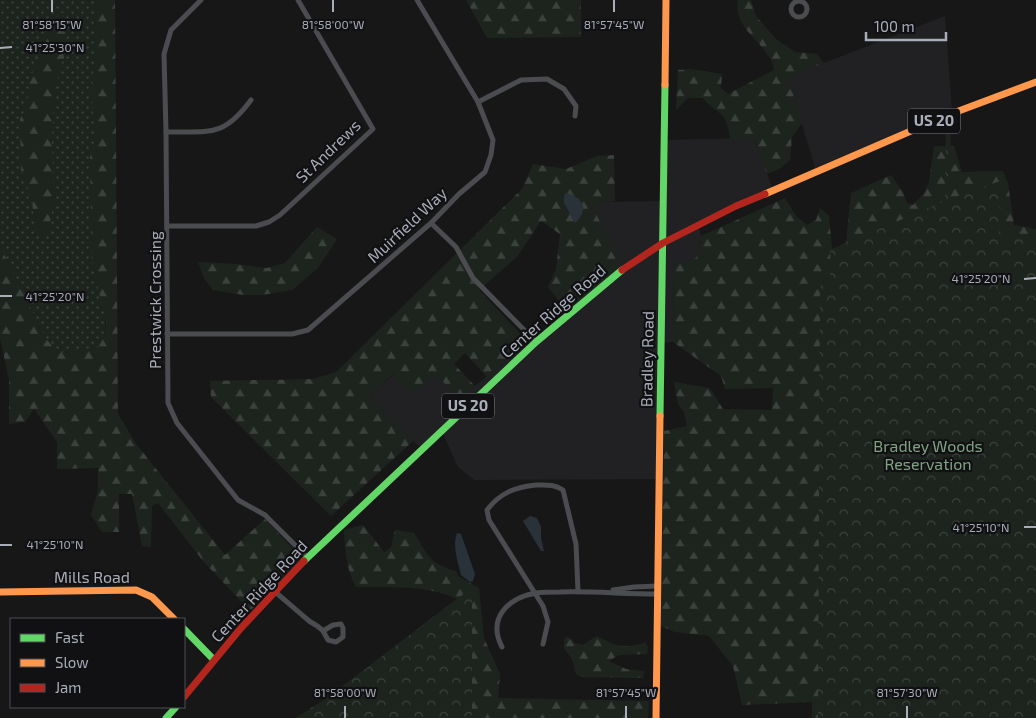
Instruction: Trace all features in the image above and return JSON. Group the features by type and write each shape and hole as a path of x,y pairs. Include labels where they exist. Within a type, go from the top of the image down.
{"main road":[{"name":"Bradley Road","path":"656,718 666,0"},
{"name":"Center Ridge Road","path":"185,696 274,591 307,557 536,342 598,287 644,254 736,206 948,115 1036,82"},
{"name":"Mills Road","path":"0,592 139,591 154,598 173,618"},
{"path":"185,630 214,660"},
{"path":"166,718 175,708"}],"street":[{"name":"Prestwick Crossing","path":"202,0 171,30 164,54 168,403 177,423 238,500 265,515 307,557"},
{"name":"St Andrews","path":"167,226 256,226 269,222 280,215 373,129 298,0"},
{"name":"Muirfield Way","path":"167,334 292,334 308,330 431,223 485,172 491,155 493,140 478,102 417,0"},
{"path":"478,102 521,80 547,79 564,89 576,106 576,116"},
{"path":"166,132 211,132 226,126 240,116 251,100"},
{"path":"431,223 456,247 473,278 536,342"},
{"path":"542,644 548,622 543,606 487,515 487,510 494,501 505,493 524,486 553,484 563,490 576,544 578,591"},
{"path":"502,647 497,633 498,621 503,610 516,600 536,593 603,591 634,587 657,590"},
{"path":"274,591 323,632"}],"shaded area":[{"path":"945,16 952,110 815,168 788,77"},
{"path":"754,138 772,187 698,223 701,236 696,258 674,265 673,342 658,343 656,479 474,480 458,467 443,434 424,450 370,396 394,374 435,373 461,400 475,386 567,311 597,216 599,202 661,201 662,140"},
{"path":"566,193 577,198 582,205 582,214 575,223 564,203"},
{"path":"530,516 537,518 541,527 544,551 541,551 523,521"},
{"path":"457,533 461,534 475,574 473,581 470,582 461,575 455,548"}],"green space":[{"path":"0,0 96,0 94,30 106,166 104,355 63,359 46,339 0,246"},
{"path":"96,0 115,0 118,414 137,445 225,555 265,519 302,558 250,611 203,561 158,503 152,506 151,547 142,546 132,494 119,494 119,532 102,532 91,515 98,490 98,468 57,469 57,442 34,409 25,422 9,424 9,380 0,338 0,246 46,339 59,353 98,347 105,336 106,320 92,265 90,157 95,139 91,88 96,55 94,30"},
{"path":"466,0 581,0 581,37 487,38"},
{"path":"738,0 751,0 756,16 776,39 795,52 817,54 824,63 788,77 802,123 792,137 790,160 781,168 767,174 754,138 730,139 724,117 703,98 688,98 676,110 678,70 690,69 722,74 721,88 728,94 774,70 766,52 746,29 741,20 738,11"},
{"path":"64,12 67,30 65,55 54,97 52,141 54,201 48,233 41,235 34,224 32,199 21,170 20,119 26,104 29,78 35,67 37,46 50,24"},
{"name":"Bradley Woods Reservation","path":"951,115 950,199 1000,181 999,236 1036,236 1036,718 818,718 820,286 825,284 830,276 830,250 945,201 946,117"},
{"name":"Bradley Woods Reservation","path":"934,146 954,146 962,172 1003,171 1008,183 1014,225 1036,229 1036,718 812,718 812,702 742,705 733,666 709,636 675,632 661,626 664,431 687,426 684,412 678,404 674,382 710,388 723,409 772,410 773,388 725,389 721,376 673,342 674,265 696,258 701,236 785,198 796,216 807,225 816,220 820,208 829,216 832,249 846,243 851,193 891,175 903,192 907,203 913,205 924,193 929,182"},
{"path":"614,155 615,201 599,202 597,216 622,265 567,311 548,287 556,269 560,234 541,221 517,257 479,290 528,342 487,377 465,353 454,364 475,386 461,400 435,374 412,394 393,374 370,396 413,441 331,516 211,397 210,381 313,379 336,372 522,189 533,164 566,169 597,156"},
{"path":"317,227 337,239 318,268 292,290 262,295 243,295 213,290 204,278 198,262 267,268 285,263"},
{"path":"363,525 384,552 391,547 395,530 414,533 430,558 440,565 456,571 458,576 479,588 484,638 500,674 498,698 649,701 648,718 296,718 332,694 457,599 445,594 421,589 356,587 348,566 344,530"},
{"path":"472,588 472,718 302,718 457,599"},
{"path":"567,636 575,643 583,645 596,636 619,646 645,642 648,647 647,654 619,655 609,661 626,669 644,671 643,678 581,677 576,674 572,659 564,648 564,640"}],"traffic: fast":[{"path":"660,416 665,85"},
{"path":"304,561 536,342 622,270"},
{"path":"185,630 214,660"},
{"path":"166,718 175,708"}],"traffic: slow":[{"path":"665,85 666,0"},
{"path":"765,194 948,115 1036,82"},
{"path":"656,718 660,416"},
{"path":"0,592 136,590 152,597 173,618"}],"traffic: jam":[{"path":"622,270 663,243 736,206 765,194"},
{"path":"185,696 241,628 304,561"}]}
